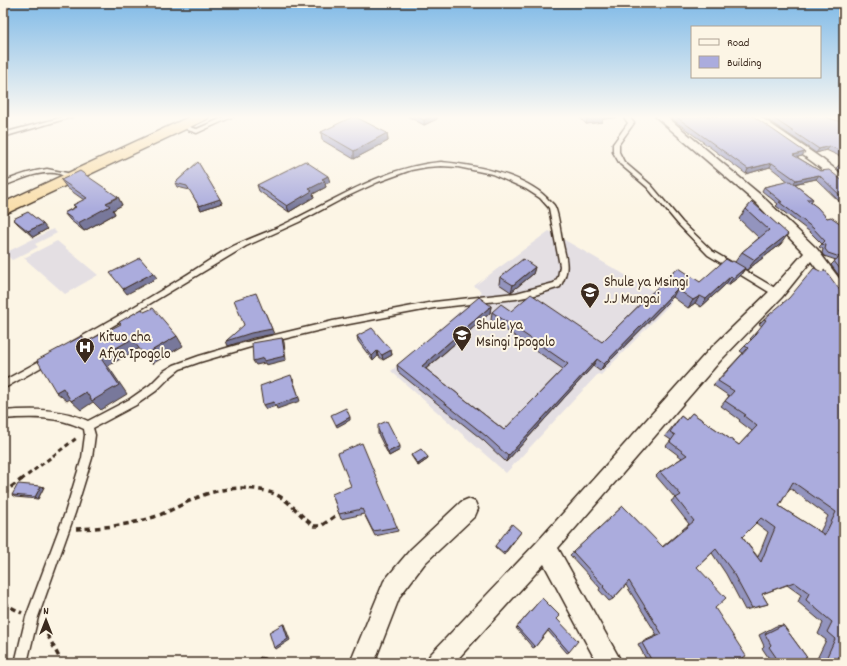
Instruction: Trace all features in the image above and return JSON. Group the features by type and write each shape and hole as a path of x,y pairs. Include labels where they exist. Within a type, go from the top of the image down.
{"highway":[{"path":"3,210 138,147"}],"street":[{"path":"696,147 782,221 812,252 844,295"},
{"path":"798,147 844,182"},
{"path":"438,663 546,547 714,356 777,293 812,252"},
{"path":"362,663 392,589 418,556 468,509"},
{"path":"546,547 610,663"}],"lane":[{"path":"616,147 616,152 622,163 649,186 680,224 710,253 777,293"},
{"path":"71,347 236,248 255,238 296,221 376,180 404,170 442,163 465,166 491,172 524,187 546,200 552,207 564,266 562,277 557,285 516,296 434,305 333,324 254,343 198,359 177,367 167,374 153,388 133,402 88,428"},
{"path":"5,183 39,171 57,171 73,178"},
{"path":"3,385 58,354"},
{"path":"3,416 29,413 53,415 78,421 88,428"},
{"path":"21,663 32,618 87,458 88,428"}],"path":[{"path":"3,159 7,173 5,183"},
{"path":"3,493 88,428"},
{"path":"63,529 120,526 168,512 201,495 219,490 236,488 259,489 287,500 309,524 314,526 321,526 335,516"},
{"path":"3,603 42,625 62,663"}],"shaded area":[{"path":"53,229 57,233 35,244 38,247 12,260 5,253"},
{"path":"549,231 672,302 601,375 598,374 506,473 391,371 482,292 474,286"},
{"path":"57,241 98,275 65,294 24,258"}],"building":[{"path":"347,147 361,147 354,151"},
{"path":"718,147 798,147 805,152 793,155 820,171 829,170 844,181 844,199 819,175 796,180 772,163 748,169"},
{"path":"832,147 844,147 844,152"},
{"path":"305,161 328,176 322,179 325,181 309,189 312,191 287,206 257,185"},
{"path":"844,161 844,168 840,164"},
{"path":"198,162 220,199 199,206 187,186 175,183"},
{"path":"80,171 118,197 106,203 110,206 78,223 64,213 76,207 73,205 87,198 61,180"},
{"path":"790,181 813,199 806,199 817,207 827,218 831,217 844,226 844,274 834,261 840,257 828,253 825,249 826,245 822,244 825,241 813,228 779,202 782,202 764,187"},
{"path":"752,202 788,234 755,260 742,252 769,230 746,209"},
{"path":"28,212 43,224 28,231 13,219"},
{"path":"140,258 153,273 123,289 110,273"},
{"path":"523,259 535,267 513,285 500,277"},
{"path":"726,259 745,268 733,278 731,276 706,299 700,296 693,300 677,289 604,364 597,359 508,456 486,436 397,365 479,297 491,306 422,366 504,430 568,364 492,312 501,304 511,311 531,294 602,342 671,274 679,268 700,282"},
{"path":"814,268 822,272 825,270 844,296 844,313 840,310 844,316 844,325 842,328 844,329 844,663 824,663 835,639 827,632 832,622 806,600 809,593 794,582 762,594 768,604 752,608 732,571 716,549 697,567 726,598 715,608 746,656 734,663 653,663 642,643 662,634 629,581 613,599 603,587 604,586 573,552 623,506 663,547 694,521 676,498 681,495 660,472 687,455 670,442 675,435 670,432 681,416 686,420 692,413 739,445 757,426 744,416 746,415 725,401 734,391 718,381 748,348 745,346 756,335 755,334 766,320 764,319 789,298","holes":["793,482 836,512 825,535 779,506","761,518 775,528 761,562 742,537"]},
{"path":"256,293 272,329 251,333 226,341 244,325 234,300"},
{"name":"Kituo cha Afya Ipogolo","path":"153,308 177,336 144,355 132,339 100,357 119,385 92,401 86,392 71,401 63,388 56,392 37,360 82,336 86,342 121,324 119,322 142,309 144,312"},
{"path":"372,328 391,350 382,355 377,351 372,356 357,336"},
{"path":"282,338 285,356 264,361 264,358 253,361 252,343"},
{"path":"291,375 299,397 275,405 274,402 263,405 260,386"},
{"path":"346,408 350,417 336,425 331,415"},
{"path":"387,421 400,446 388,452 378,429 378,425"},
{"path":"362,443 397,527 373,531 362,509 339,514 332,494 351,486 338,453"},
{"path":"421,449 428,457 418,464 411,455"},
{"path":"18,484 41,486 35,497 12,495"},
{"path":"512,524 521,532 504,553 495,546"},
{"path":"542,598 560,616 557,619 578,641 569,652 549,629 535,647 517,627"},
{"path":"283,624 288,639 274,648 269,632"},
{"path":"783,625 811,663 780,663 769,647 771,645 765,634"},
{"path":"260,657 264,663 255,663"}],"place":[{"name":"Shule ya Msingi J.J Mungai","path":"590,309"},
{"name":"Shule ya Msingi Ipogolo","path":"462,352"},
{"name":"Kituo cha Afya Ipogolo","path":"85,364"}]}
